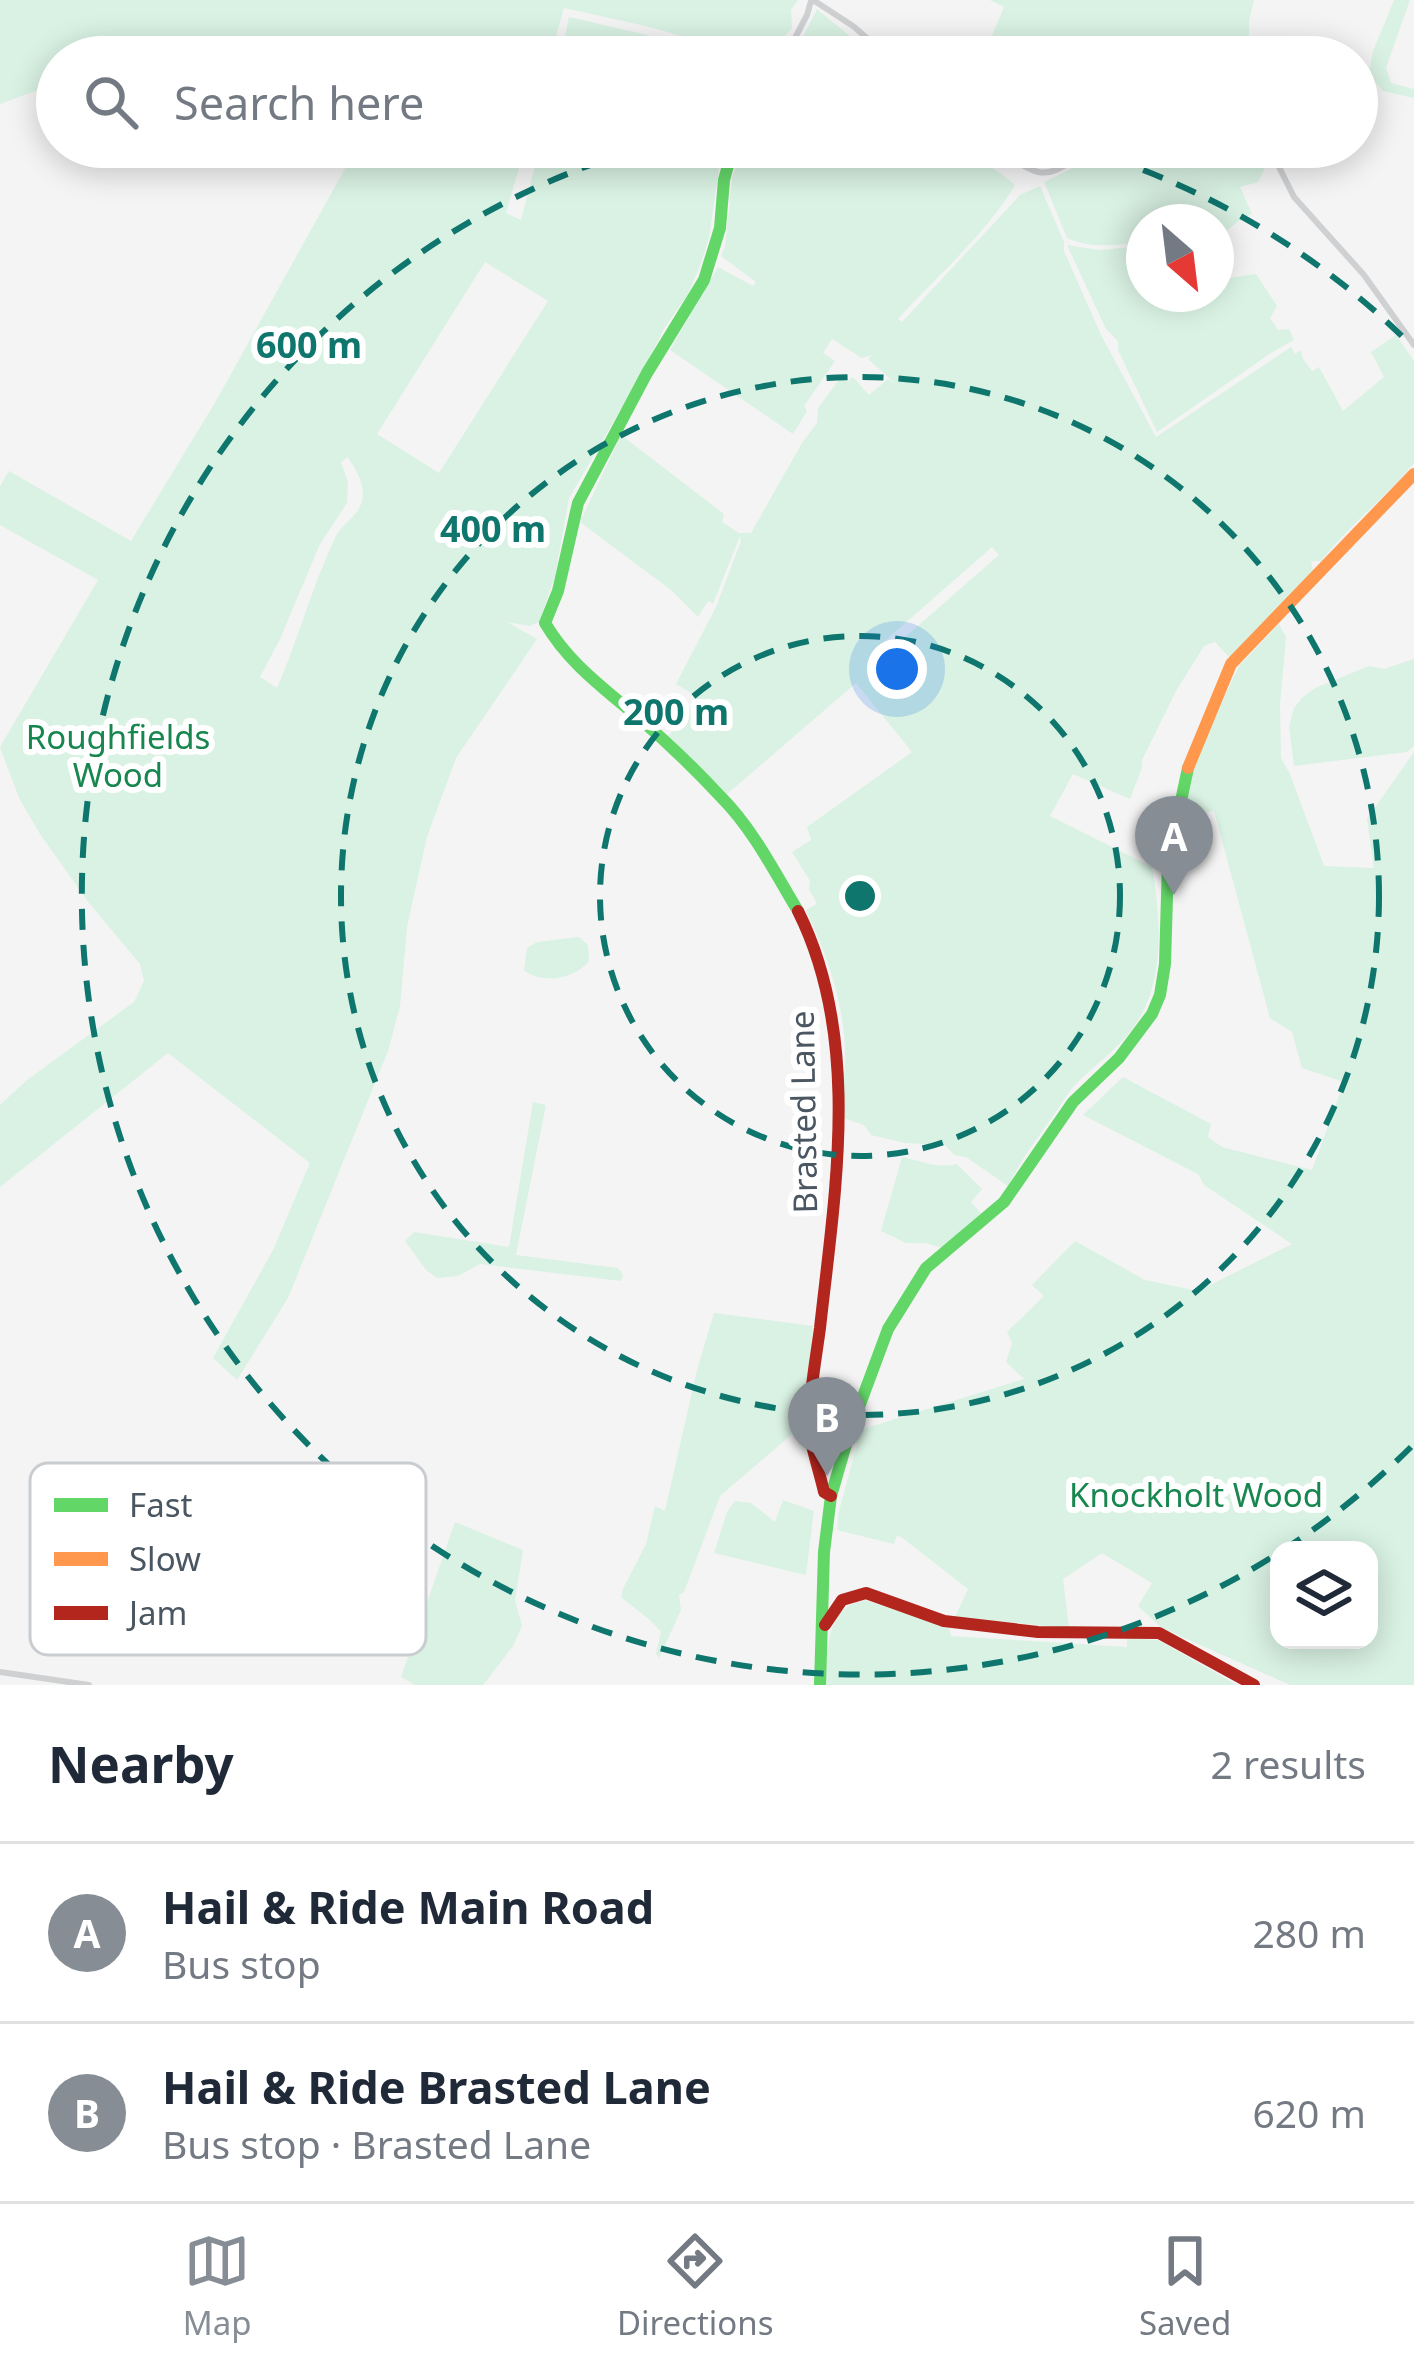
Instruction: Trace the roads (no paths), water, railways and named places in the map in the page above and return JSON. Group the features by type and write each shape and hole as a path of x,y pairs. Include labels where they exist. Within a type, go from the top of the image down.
{"street":[{"path":"796,36 812,0 865,36"},
{"name":"Brasted Lane","path":"727,168 720,228 704,280 647,373 578,503 558,591 545,623 560,648 601,689 669,746 739,817 797,910 825,978 836,1050 837,1174 808,1424 824,1492 831,1496"},
{"path":"1028,168 1037,174 1059,168"},
{"path":"1280,168 1294,197 1364,275 1414,345"},
{"path":"820,1685 825,1536 831,1496 888,1329 926,1268 1004,1202 1073,1102 1119,1058 1152,1014 1165,964 1168,862 1178,804 1188,766 1231,664 1414,474"},
{"path":"823,1626 842,1600 866,1593 944,1621 1038,1632 1159,1633 1254,1685"},
{"path":"0,1672 88,1685"}],"place":[{"name":"Hail & Ride Main Road","path":"1174,895"},
{"name":"Hail & Ride Brasted Lane","path":"827,1476"}],"park label":[{"name":"Roughfields Wood","path":"118,755"},
{"name":"Knockholt Wood","path":"1196,1494"}]}
